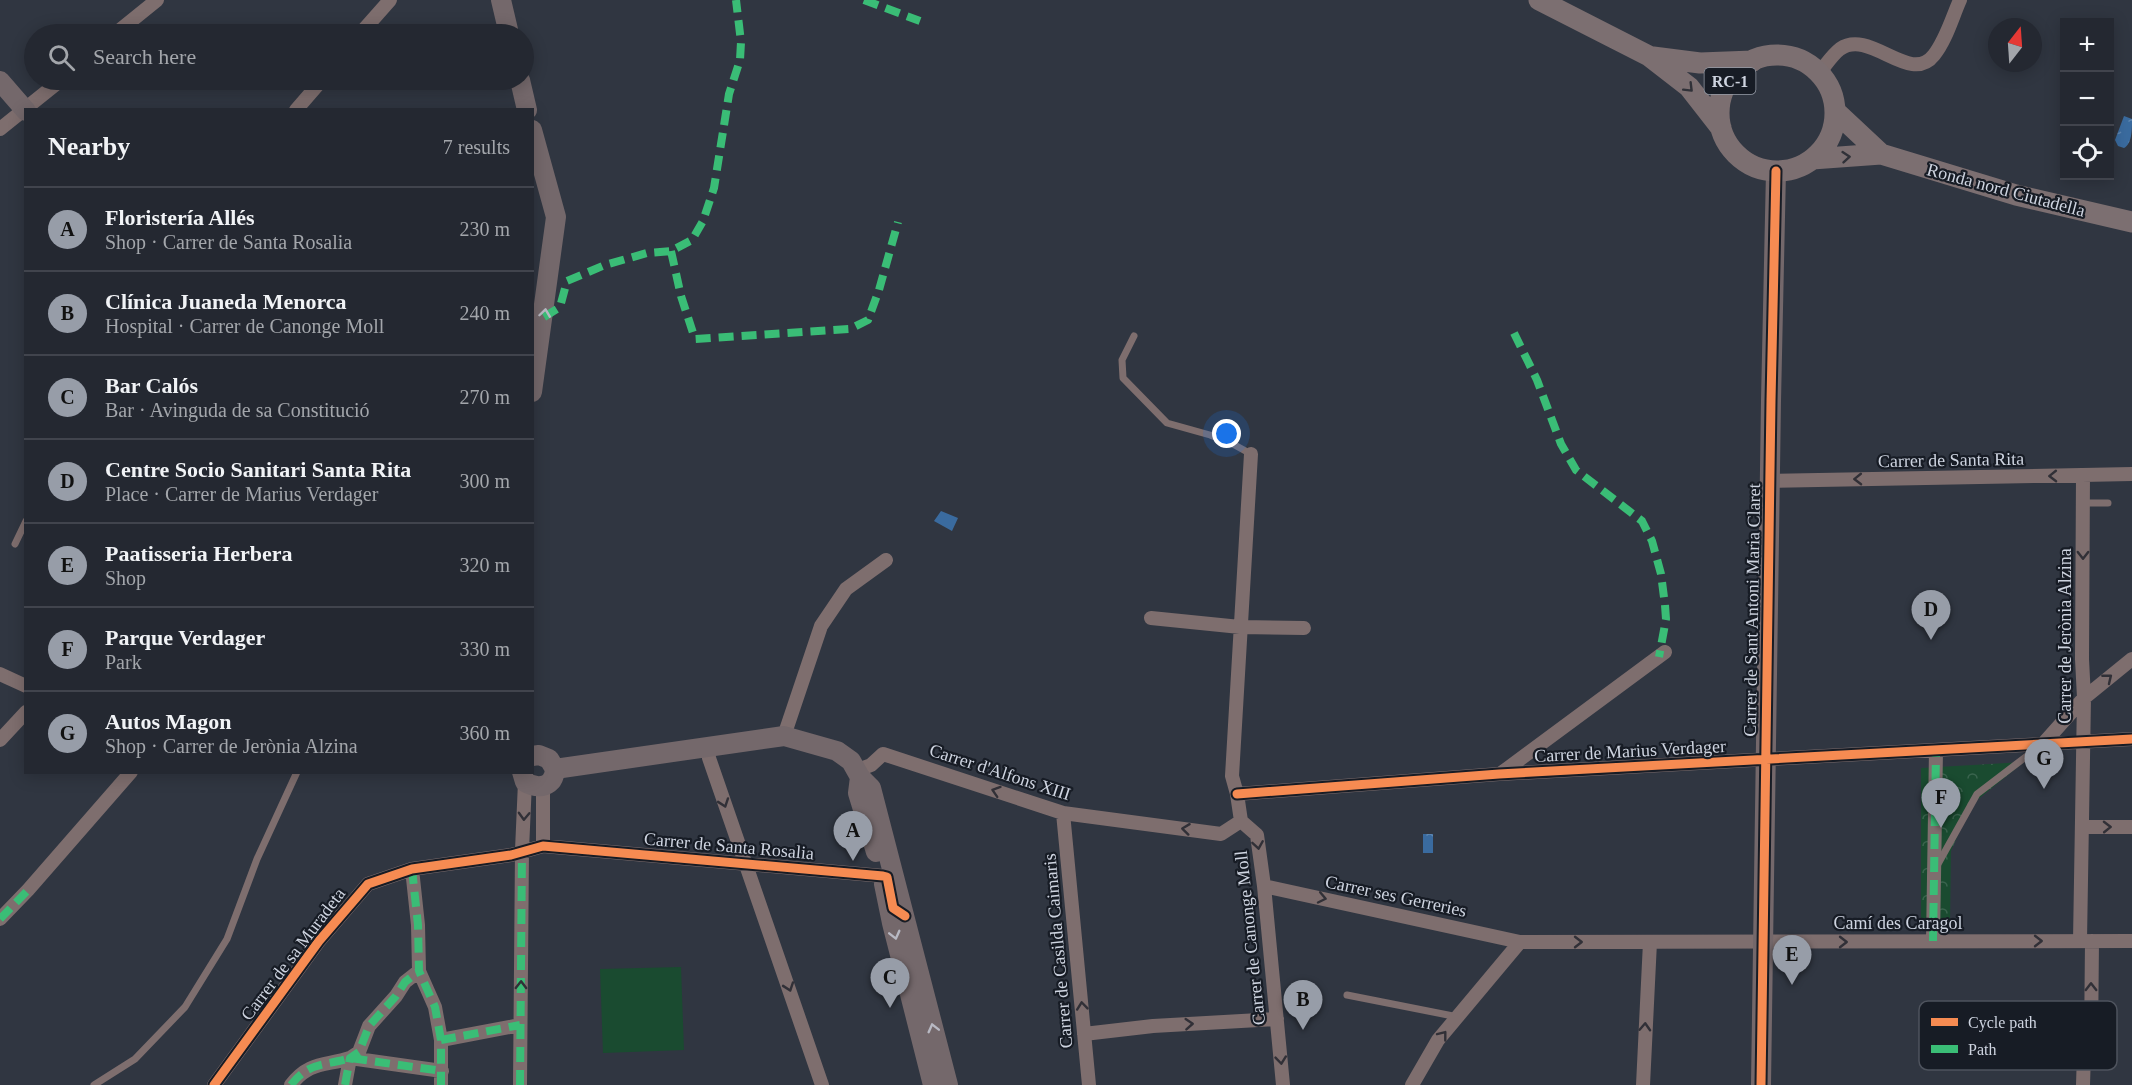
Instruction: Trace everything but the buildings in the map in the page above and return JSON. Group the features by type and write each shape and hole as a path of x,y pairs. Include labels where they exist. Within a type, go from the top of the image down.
{"main road":[{"name":"RC-1","path":"1539,0 1649,56 1689,87 1721,128 1729,145 1741,159 1758,168 1776,171"},
{"name":"RC-1","path":"1649,56 1700,63 1753,61 1770,56 1788,56 1805,62 1819,73"},
{"name":"RC-1","path":"1721,128 1719,108 1725,88 1736,72 1753,61"},
{"path":"1776,171 1789,170 1812,159 1825,146 1833,129 1835,111 1827,84 1819,73"},
{"path":"1835,111 1881,154"},
{"path":"1812,159 1881,154"},
{"name":"Ronda nord Ciutadella","path":"1881,154 2016,195 2132,222"}],"street":[{"path":"127,24 157,0"},
{"path":"369,24 390,0"},
{"path":"501,0 507,24"},
{"path":"1819,73 1842,47 1853,44 1884,52 1904,62 1918,65 1926,63 1934,56 1940,45 1960,0"},
{"path":"0,81 24,110"},
{"path":"28,108 49,90"},
{"path":"298,108 313,90"},
{"path":"521,90 522,108"},
{"path":"0,129 24,112"},
{"path":"534,137 556,217 534,380"},
{"name":"Carrer de Sant Antoni Maria Claret","path":"1761,1085 1776,171"},
{"name":"Carrer de Canonge Moll","path":"1251,454 1232,776 1241,821 1257,835 1283,1085"},
{"name":"Carrer de Santa Rita","path":"1770,481 2132,474"},
{"name":"Carrer de Jerònia Alzina","path":"2083,475 2082,828 2089,1001"},
{"path":"784,736 821,626 846,589 886,560"},
{"path":"1151,618 1240,627 1304,628"},
{"path":"1499,774 1665,652"},
{"path":"2043,744 2084,698 2132,659"},
{"path":"0,674 24,685"},
{"path":"0,740 24,714"},
{"path":"555,769 784,736 837,751 851,761 871,788 948,1085"},
{"name":"Carrer de Marius Verdager","path":"1237,794 1499,774 2132,739"},
{"path":"708,747 709,758 822,1085"},
{"path":"1933,941 1936,750"},
{"name":"Carrer d'Alfons XIII","path":"859,773 884,754 1063,813 1221,834 1241,821"},
{"path":"530,780 552,780 555,769 549,759 544,756 534,756"},
{"path":"859,773 858,793 883,876 892,923 933,1085"},
{"path":"0,919 130,774"},
{"path":"530,780 543,846"},
{"path":"520,1085 522,850 530,780"},
{"name":"Carrer de Casilda Caimaris","path":"1063,813 1089,1085"},
{"path":"2082,828 2132,826"},
{"name":"Carrer de Santa Rosalia","path":"522,850 543,846 883,876"},
{"name":"Carrer de sa Muradeta","path":"214,1085 319,941 368,884 412,869 511,855 522,850"},
{"path":"412,869 418,925 419,971 435,1007 441,1040 441,1085"},
{"path":"883,876 887,877 893,908 905,916"},
{"name":"Carrer ses Gerreries","path":"1264,886 1520,942"},
{"name":"Camí des Caragol","path":"1520,942 2132,941"},
{"path":"1412,1085 1438,1040 1520,942"},
{"path":"1642,1085 1650,942"},
{"path":"292,1084 315,1065 350,1058 359,1052 369,1026 396,996 405,982 419,971"},
{"path":"1084,1034 1184,1024 1277,1019"},
{"path":"441,1040 520,1025"},
{"path":"350,1058 442,1071"},
{"path":"345,1085 350,1058"},
{"name":"Carrer de Jerònia Alzina","path":"2083,1070 2083,1085"}],"lane":[{"path":"1134,336 1122,360 1123,378 1167,423 1231,443 1251,454"},
{"path":"2083,503 2108,502"},
{"path":"15,544 24,525"},
{"path":"1934,872 1977,794 2043,744"},
{"path":"94,1085 135,1059 185,1007 227,939 257,859 296,774"},
{"path":"1347,995 1458,1017"}],"green space":[{"path":"2024,762 1971,805 1951,851 1950,925 1921,927 1921,768"},
{"path":"681,967 684,1050 603,1053 600,969"}],"water":[{"path":"2124,116 2132,119 2132,132 2124,148 2118,146 2115,140"},
{"path":"941,511 958,518 952,531 934,521"},
{"path":"1423,834 1433,834 1433,853 1423,853"}],"marked path":[{"path":"544,317 560,307 567,281 605,265 647,253 671,251 692,240 703,221 714,188 729,94 740,60 741,42 736,0"},
{"path":"864,0 920,21"},
{"path":"671,251 681,296 695,339 850,329 868,320 898,222"},
{"path":"1514,333 1537,380 1561,444 1576,470 1642,521 1652,541 1661,574 1666,619 1659,657"},
{"path":"1933,941 1936,750"},
{"path":"520,1085 522,850"},
{"path":"412,869 418,925 419,971 435,1007 441,1040 441,1085"},
{"path":"0,919 28,890"},
{"path":"345,1085 350,1058 359,1052 369,1026 396,996 405,982 419,971"},
{"path":"441,1040 520,1025"},
{"path":"291,1085 311,1068 350,1058 442,1071"}],"cycle path":[{"path":"1761,1085 1776,171"},
{"path":"1237,794 1499,774 2132,739"},
{"path":"214,1085 319,941 368,884 412,869 511,855 543,846 883,876 887,877 893,908 905,916"}],"place":[{"name":"Centre Socio Sanitari Santa Rita","path":"1931,640"},
{"name":"Autos Magon","path":"2044,789"},
{"name":"Parque Verdager","path":"1941,828"},
{"name":"Floristería Allés","path":"853,861"},
{"name":"Paatisseria Herbera","path":"1792,985"},
{"name":"Bar Calós","path":"890,1008"},
{"name":"Clínica Juaneda Menorca","path":"1303,1030"}]}
